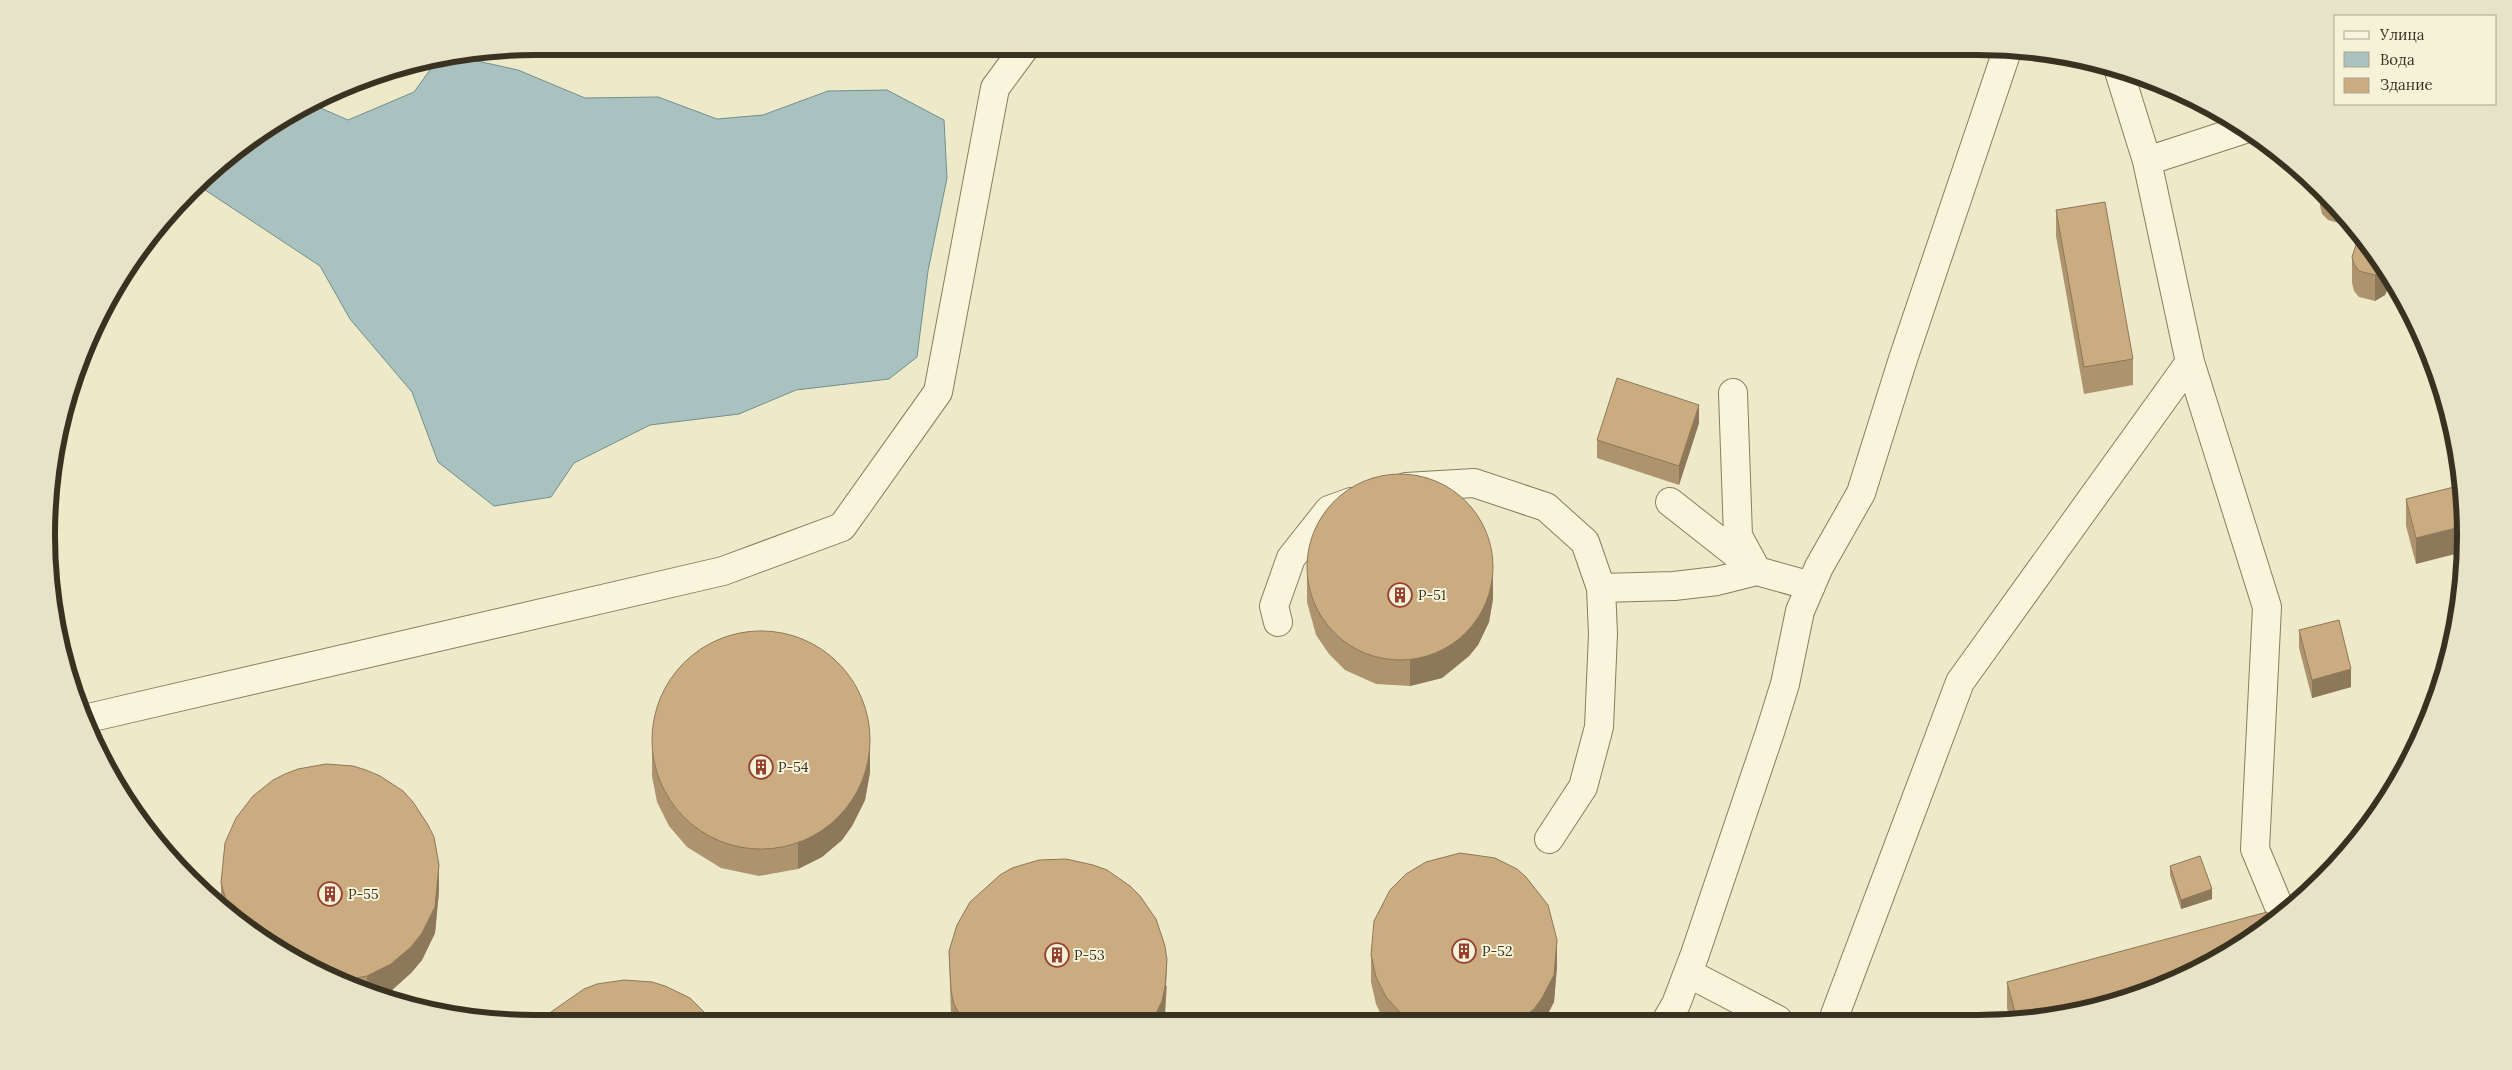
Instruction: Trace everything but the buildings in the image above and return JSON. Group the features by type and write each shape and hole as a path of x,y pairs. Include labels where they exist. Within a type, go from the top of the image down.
{"lane":[{"path":"91,717 723,571 842,527 938,392 995,88 1019,55"},
{"path":"1670,1015 1688,973 1770,732 1785,684 1800,611 1811,586 1861,493 1903,359 2005,56"},
{"path":"2121,77 2147,161 2190,362 2268,607 2255,849 2279,907"},
{"path":"2147,161 2237,132"},
{"path":"1836,1015 1960,682 2190,362"},
{"path":"1733,393 1738,536 1757,571"},
{"path":"1278,622 1274,606 1291,558 1329,510 1393,487 1474,483 1546,507 1585,542 1601,588 1603,634 1599,728 1583,787 1549,839"},
{"path":"1670,502 1757,571 1811,586"},
{"path":"1601,588 1674,586 1717,581 1757,571"},
{"path":"1688,973 1768,1015"}],"water":[{"path":"470,59 518,70 585,98 658,97 717,119 763,115 828,91 887,90 944,120 947,178 928,271 917,357 889,379 796,390 739,414 650,425 574,463 551,497 494,506 438,462 412,392 350,319 320,266 203,189 243,154 268,136 319,107 348,120 414,92 433,66"}],"place":[{"name":"Р-51","path":"1400,595"},
{"name":"Р-54","path":"761,767"},
{"name":"Р-55","path":"330,894"},
{"name":"Р-52","path":"1464,951"},
{"name":"Р-53","path":"1057,955"}]}
